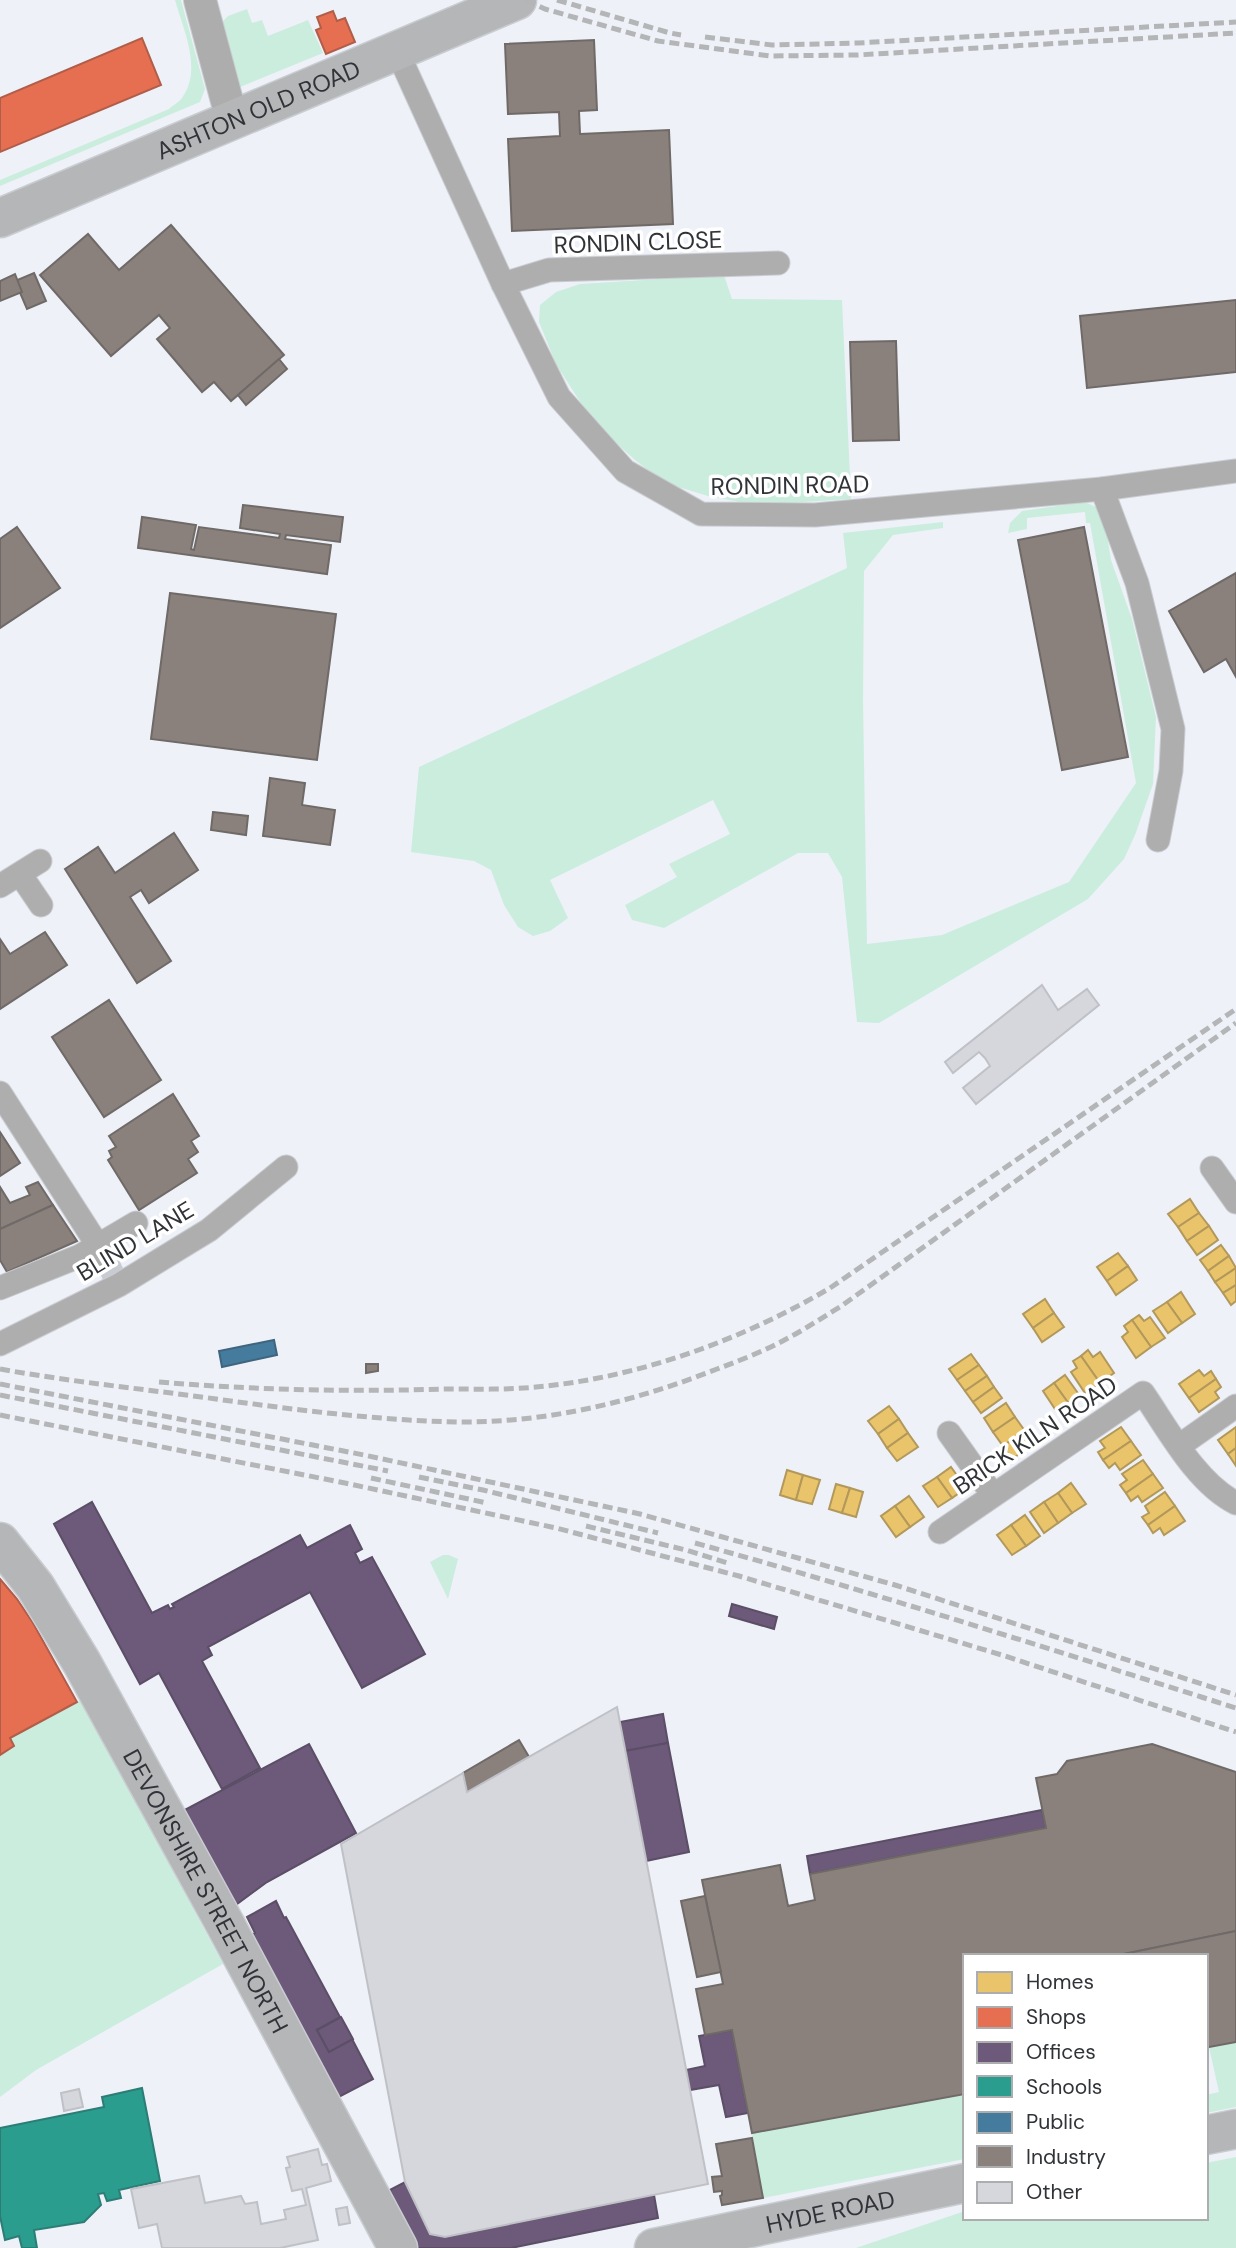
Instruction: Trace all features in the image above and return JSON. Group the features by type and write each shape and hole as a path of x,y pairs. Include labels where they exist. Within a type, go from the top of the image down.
{"highway":[{"name":"ASHTON OLD ROAD","path":"0,218 517,0"},
{"name":"DEVONSHIRE STREET NORTH","path":"0,1542 35,1586 82,1663 398,2248"},
{"path":"1208,2135 1236,2129"},
{"name":"HYDE ROAD","path":"654,2248 963,2183"}],"street":[{"path":"200,0 234,119"},
{"name":"RONDIN ROAD","path":"397,51 503,285 559,397 625,471 701,514 814,516 1102,489 1236,471"},
{"name":"RONDIN CLOSE","path":"503,285 549,270 778,263"},
{"path":"1102,489 1137,583 1173,729 1171,771 1158,840"},
{"path":"0,886 40,861"},
{"path":"20,874 41,905"},
{"path":"0,1093 109,1266"},
{"name":"BLIND LANE","path":"0,1344 109,1266 209,1230 286,1167"},
{"path":"1212,1168 1236,1202"},
{"path":"109,1266 136,1223"},
{"path":"0,1288 80,1256 109,1266"},
{"name":"BRICK KILN ROAD","path":"940,1532 1143,1393 1202,1477 1226,1498 1236,1503"},
{"path":"1179,1446 1236,1406"},
{"path":"949,1433 993,1495"}],"green space":[{"path":"175,0 181,0 205,89 200,102 0,186 0,180 169,109 181,99 188,87 191,62"},
{"path":"247,9 252,23 262,20 268,36 308,20 323,53 240,87 234,84 219,25 228,16"},
{"path":"724,275 732,299 842,300 851,499 756,505 708,496 665,483 593,422 556,364 539,322 540,305 556,292 580,284"},
{"path":"1085,502 1096,507 1104,517 1111,560 1132,619 1156,717 1153,784 1135,835 1124,859 1088,899 879,1023 857,1022 842,877 828,853 798,853 664,928 632,920 625,905 677,877 669,864 730,834 713,800 550,880 568,918 550,931 533,936 518,927 504,905 491,870 474,861 411,852 419,767 847,568 843,533 943,522 943,528 893,535 864,571 867,944 942,935 1069,882 1136,783 1090,523 1086,523 1085,512 1027,518 1027,529 1008,533 1010,523 1022,511"},
{"path":"443,1555 458,1559 448,1599 430,1562"},
{"path":"81,1700 223,1964 36,2070 0,2097 0,1755 14,1747 10,1738"},
{"path":"1236,2042 1236,2107 1208,2113 1208,2095 1219,2092 1209,2047"},
{"path":"963,2094 963,2159 763,2198 752,2133"},
{"path":"1236,2157 1236,2248 856,2248 963,2212 963,2220 1208,2220 1208,2163"}],"building: Homes":[{"path":"1190,1199 1199,1213 1178,1227 1168,1214"},
{"path":"1199,1213 1209,1226 1187,1241 1178,1227"},
{"path":"1209,1226 1218,1240 1197,1255 1187,1241"},
{"path":"1221,1245 1229,1256 1208,1271 1200,1260"},
{"path":"1118,1253 1128,1266 1107,1281 1097,1267"},
{"path":"1229,1256 1236,1268 1215,1282 1208,1271"},
{"path":"1128,1266 1137,1280 1116,1295 1107,1281"},
{"path":"1236,1268 1236,1285 1223,1293 1215,1282"},
{"path":"1236,1285 1236,1301 1231,1305 1223,1293"},
{"path":"1181,1292 1195,1314 1182,1323 1167,1302"},
{"path":"1045,1299 1054,1313 1033,1328 1023,1314"},
{"path":"1167,1302 1182,1323 1168,1333 1153,1311"},
{"path":"1054,1313 1064,1327 1042,1342 1033,1328"},
{"path":"1139,1315 1144,1321 1150,1317 1165,1338 1151,1347 1132,1320"},
{"path":"1132,1320 1151,1347 1136,1358 1122,1337 1128,1332 1124,1326"},
{"path":"1088,1350 1093,1357 1100,1352 1114,1373 1100,1383 1081,1356"},
{"path":"971,1354 979,1365 957,1380 949,1369"},
{"path":"1081,1356 1100,1383 1085,1393 1071,1372 1077,1368 1073,1361"},
{"path":"979,1365 987,1376 965,1391 957,1380"},
{"path":"1199,1370 1204,1376 1211,1371 1216,1379 1189,1398 1179,1384"},
{"path":"1065,1375 1080,1396 1069,1404 1054,1383"},
{"path":"987,1376 994,1387 973,1402 965,1391"},
{"path":"1216,1379 1221,1387 1215,1392 1219,1398 1199,1412 1189,1398"},
{"path":"1054,1383 1069,1404 1057,1412 1043,1391"},
{"path":"994,1387 1002,1398 981,1413 973,1402"},
{"path":"1006,1403 1015,1417 993,1432 984,1418"},
{"path":"889,1406 899,1419 878,1434 868,1421"},
{"path":"1015,1417 1025,1431 1003,1446 993,1432"},
{"path":"899,1419 908,1433 887,1448 878,1434"},
{"path":"1121,1427 1131,1441 1103,1460 1098,1452 1105,1448 1100,1441"},
{"path":"1236,1427 1236,1448 1228,1454 1218,1440"},
{"path":"1025,1431 1034,1444 1012,1459 1003,1446"},
{"path":"908,1433 918,1447 897,1461 887,1448"},
{"path":"1131,1441 1141,1455 1120,1470 1115,1463 1109,1468 1103,1460"},
{"path":"1236,1448 1236,1466 1228,1454"},
{"path":"1143,1460 1153,1474 1126,1493 1120,1485 1127,1480 1122,1474"},
{"path":"951,1467 966,1488 952,1498 937,1477"},
{"path":"787,1470 803,1475 796,1500 780,1495"},
{"path":"1153,1474 1163,1488 1142,1502 1138,1496 1131,1501 1126,1493"},
{"path":"803,1475 820,1480 812,1504 796,1500"},
{"path":"937,1477 952,1498 938,1507 923,1486"},
{"path":"1071,1483 1086,1504 1072,1513 1058,1493"},
{"path":"836,1484 850,1488 842,1513 829,1509"},
{"path":"850,1488 863,1492 856,1517 842,1513"},
{"path":"1165,1492 1175,1506 1148,1525 1142,1517 1149,1513 1145,1506"},
{"path":"1058,1493 1072,1513 1058,1523 1044,1502"},
{"path":"909,1496 924,1517 910,1527 895,1506"},
{"path":"1044,1502 1058,1523 1044,1533 1030,1512"},
{"path":"895,1506 910,1527 896,1537 881,1516"},
{"path":"1175,1506 1185,1521 1164,1535 1160,1528 1153,1533 1148,1525"},
{"path":"1025,1515 1040,1536 1026,1546 1011,1525"},
{"path":"1011,1525 1026,1546 1012,1555 997,1535"}],"building: Shops":[{"path":"333,11 337,21 345,18 355,42 326,54 316,30 321,28 317,17"},
{"path":"142,38 161,85 0,152 0,98"},
{"path":"0,1579 33,1623 77,1702 10,1738 14,1746 0,1755"}],"building: Offices":[{"path":"92,1502 152,1613 168,1605 170,1609 174,1607 172,1604 300,1535 307,1548 350,1525 362,1549 355,1553 360,1563 372,1557 425,1654 362,1688 310,1592 208,1647 212,1655 202,1661 260,1768 222,1789 159,1673 140,1684 54,1524"},
{"path":"732,1604 777,1617 774,1629 729,1616"},
{"path":"663,1714 668,1743 625,1751 620,1722"},
{"path":"668,1743 689,1852 646,1861 625,1751"},
{"path":"309,1744 356,1833 267,1882 233,1907 181,1812"},
{"path":"1042,1810 1046,1828 810,1874 807,1856"},
{"path":"276,1901 340,2017 317,2030 329,2052 352,2039 373,2079 335,2099 249,1937 255,1933 247,1917"},
{"path":"341,2017 353,2039 329,2052 317,2030"},
{"path":"732,2030 748,2113 726,2117 719,2085 690,2090 686,2070 705,2066 699,2036"},
{"path":"405,2182 430,2234 445,2237 654,2195 658,2218 511,2248 413,2248 386,2192"}],"building: Schools":[{"path":"142,2088 160,2181 119,2190 121,2198 107,2201 104,2193 98,2194 101,2205 84,2222 34,2230 37,2248 22,2248 19,2236 5,2240 0,2216 0,2128 104,2107 102,2097"}],"building: Public":[{"path":"274,1340 277,1355 222,1367 219,1351"}],"building: Industry":[{"path":"594,40 597,110 579,111 580,134 669,130 673,224 512,231 508,139 560,136 559,112 508,114 505,44"},
{"path":"171,225 284,355 231,401 214,382 202,392 157,339 170,328 159,315 111,356 40,275 88,234 119,270"},
{"path":"34,273 46,301 27,309 15,281"},
{"path":"15,274 22,292 0,301 0,281"},
{"path":"1236,300 1236,372 1087,388 1080,316"},
{"path":"896,341 899,440 853,441 850,342"},
{"path":"279,359 287,369 246,405 238,395"},
{"path":"243,505 343,517 340,542 286,535 285,539 331,545 327,574 138,548 142,517 196,525 191,549 194,550 199,527 279,538 280,534 240,528"},
{"path":"17,527 60,588 0,628 0,539"},
{"path":"1084,527 1128,757 1062,770 1018,540"},
{"path":"1236,573 1236,677 1226,659 1204,672 1169,611"},
{"path":"170,593 336,614 317,760 151,739"},
{"path":"270,778 305,783 302,805 335,810 330,845 263,836"},
{"path":"213,812 248,816 246,835 211,830"},
{"path":"174,833 198,870 149,903 141,890 130,897 171,961 137,983 65,869 98,847 115,873"},
{"path":"45,932 67,965 0,1009 0,939 10,954"},
{"path":"109,1000 161,1080 104,1117 52,1037"},
{"path":"173,1094 199,1136 191,1141 198,1152 188,1159 197,1173 139,1210 108,1160 112,1157 109,1151 116,1147 109,1136"},
{"path":"0,1132 20,1163 0,1176"},
{"path":"38,1182 53,1205 0,1229 0,1187 10,1203 30,1195 26,1187"},
{"path":"53,1205 77,1241 7,1272 0,1260 0,1229"},
{"path":"366,1364 378,1364 378,1371 366,1373"},
{"path":"519,1740 529,1757 467,1792 463,1773"},
{"path":"1152,1744 1236,1772 1236,1931 1124,1954 963,1954 963,2094 752,2133 732,2030 705,2035 696,1989 723,1984 702,1880 780,1865 788,1906 815,1900 810,1874 1046,1828 1036,1778 1057,1774 1067,1761"},
{"path":"705,1896 721,1972 697,1977 681,1901"},
{"path":"1236,1931 1236,2042 1208,2048 1208,1954 1124,1954"},
{"path":"752,2138 763,2198 722,2205 722,2191 714,2192 712,2177 722,2176 716,2144"}],"building: Other":[{"path":"1042,985 1058,1010 1087,989 1099,1005 976,1104 963,1088 990,1066 985,1058 979,1052 953,1073 945,1062"},
{"path":"617,1707 708,2184 445,2237 430,2234 405,2182 341,1844 463,1773 467,1792"},
{"path":"79,2089 83,2107 64,2111 61,2093"},
{"path":"318,2149 322,2165 327,2164 331,2181 306,2188 318,2240 280,2248 162,2248 157,2224 139,2228 131,2189 199,2176 205,2203 241,2196 245,2204 257,2202 261,2224 286,2219 284,2210 306,2205 302,2189 292,2191 286,2168 290,2167 287,2157"},
{"path":"347,2207 350,2223 339,2225 336,2209"}],"tunnel":[{"path":"104,1255 114,1276"}],"railway":[{"path":"526,0 545,9 658,41 770,56 857,55 1236,33"},
{"path":"557,0 681,35"},
{"path":"705,37 772,45 858,43 1236,22"},
{"path":"159,1382 302,1390 513,1389 613,1375 688,1354 761,1324 830,1288 1236,1009"},
{"path":"0,1369 309,1411 433,1421 529,1418 624,1400 656,1391 754,1354 796,1334 840,1307 1236,1023"},
{"path":"0,1384 364,1455 640,1514 895,1585 1236,1695"},
{"path":"0,1395 388,1471"},
{"path":"0,1415 556,1528 739,1576 1005,1656 1236,1732"},
{"path":"419,1477 658,1533"},
{"path":"371,1478 487,1503"},
{"path":"586,1526 686,1550 731,1564"},
{"path":"695,1543 898,1602 1236,1708"}]}
